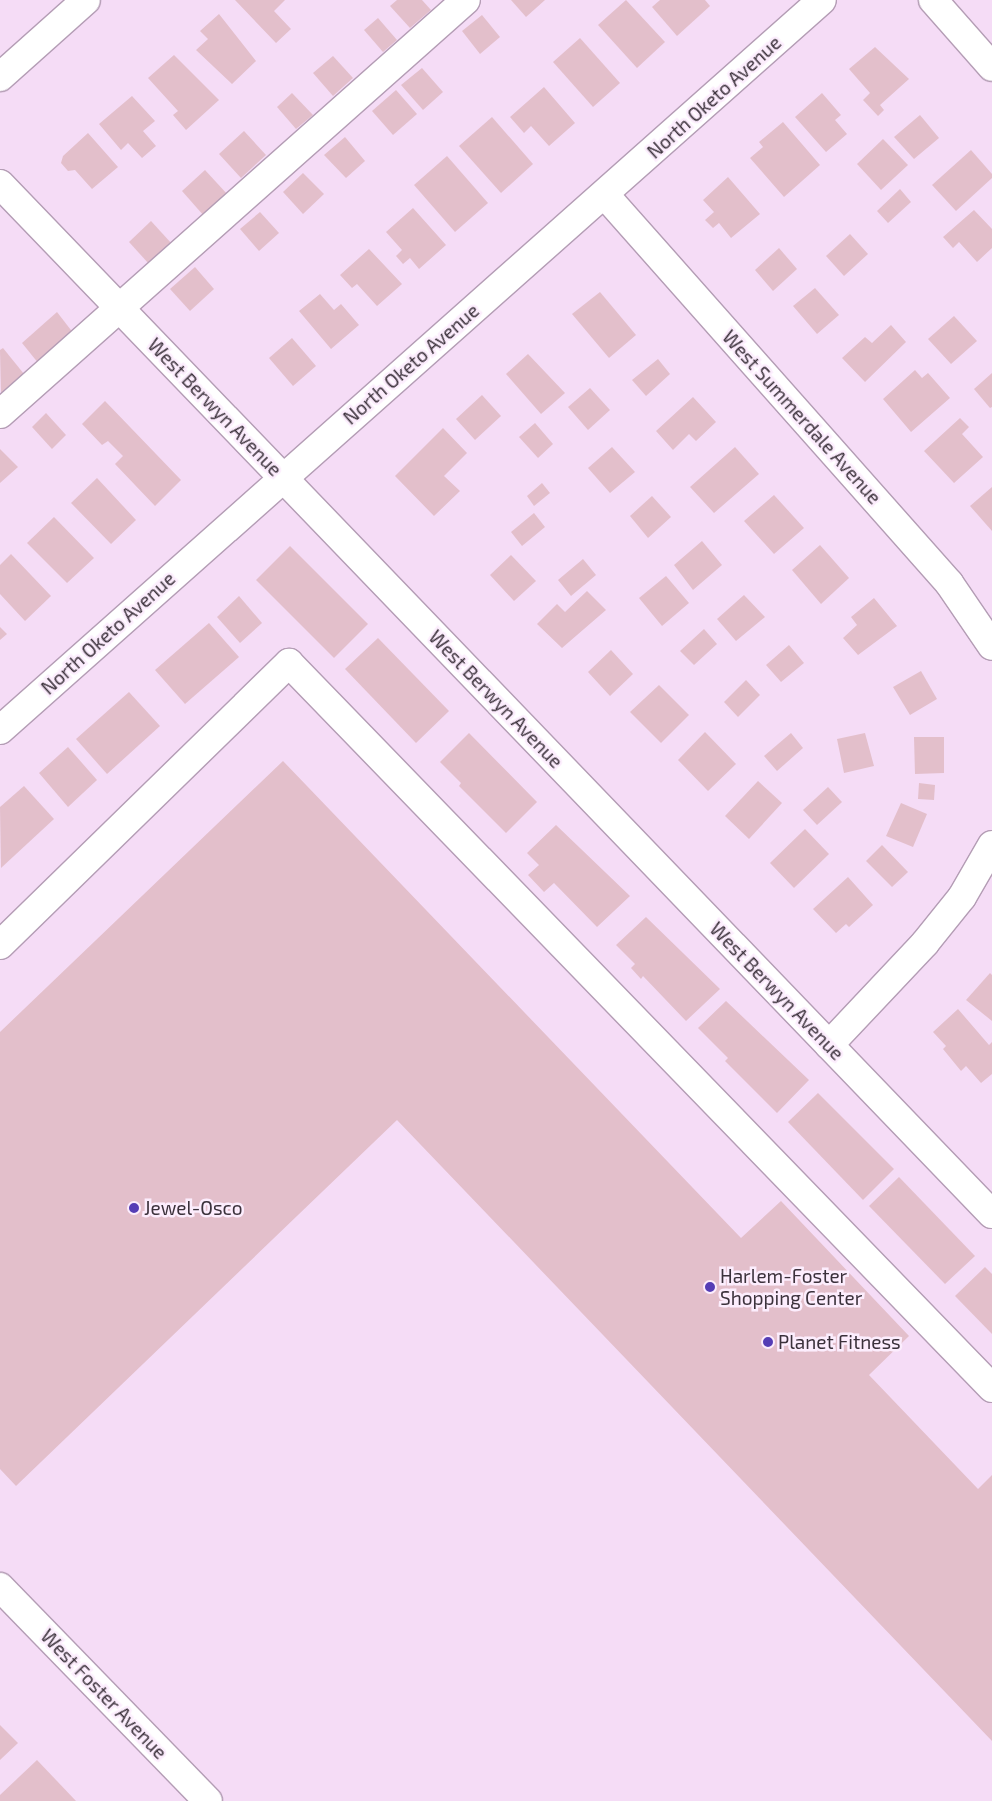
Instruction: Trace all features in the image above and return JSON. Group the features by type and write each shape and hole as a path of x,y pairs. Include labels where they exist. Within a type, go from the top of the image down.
{"street":[{"path":"0,77 86,0"},
{"path":"0,414 466,0"},
{"name":"North Oketo Avenue","path":"0,730 282,477 604,195 822,0"},
{"path":"933,0 992,67"},
{"name":"West Berwyn Avenue","path":"0,184 992,1214"},
{"name":"West Summerdale Avenue","path":"604,195 949,583 992,646"},
{"path":"0,945 289,663 992,1388"},
{"path":"830,1045 925,944 962,898 992,845"},
{"name":"West Foster Avenue","path":"0,1587 208,1801"}],"building":[{"path":"235,0 285,0 274,11 291,29 276,43"},
{"path":"397,0 422,0 431,10 410,28 390,6"},
{"path":"511,0 545,0 526,17"},
{"path":"626,0 665,42 637,68 598,25"},
{"path":"660,0 705,0 710,6 677,36 652,7"},
{"path":"219,14 256,61 232,84 196,50 208,39 200,31"},
{"path":"482,15 500,37 480,54 462,31"},
{"path":"378,18 397,40 383,52 364,30"},
{"path":"580,38 620,83 593,107 553,62"},
{"path":"875,47 909,79 880,105 884,110 878,116 863,100 870,93 849,69"},
{"path":"174,55 219,100 186,130 173,115 178,111 148,78"},
{"path":"333,56 353,78 333,96 313,73"},
{"path":"422,68 443,92 423,110 401,85"},
{"path":"544,87 575,123 549,146 531,126 524,133 510,117"},
{"path":"396,90 417,114 393,135 372,111"},
{"path":"292,93 313,115 296,129 277,107"},
{"path":"822,93 841,115 835,120 847,134 826,152 795,117"},
{"path":"132,96 155,121 143,131 156,146 142,158 128,143 121,150 99,124"},
{"path":"920,115 939,138 914,159 894,137"},
{"path":"492,117 533,164 501,193 459,146"},
{"path":"783,122 820,165 784,197 750,158 763,147 759,142"},
{"path":"244,131 266,155 241,178 219,154"},
{"path":"88,133 118,167 92,189 75,170 68,171 61,163 63,156"},
{"path":"345,137 365,161 346,178 324,155"},
{"path":"883,139 908,165 881,190 857,164"},
{"path":"971,150 992,174 992,178 956,211 932,185"},
{"path":"447,156 488,203 455,232 414,185"},
{"path":"205,170 228,195 204,216 182,191"},
{"path":"303,173 324,194 303,214 283,192"},
{"path":"728,177 760,214 731,238 719,223 713,228 705,220 714,212 703,200"},
{"path":"900,189 911,202 888,223 877,211"},
{"path":"413,208 446,245 419,269 410,258 403,264 396,256 402,250 386,232"},
{"path":"974,210 992,229 992,248 977,262 959,242 953,248 943,237"},
{"path":"260,212 279,233 259,251 240,229"},
{"path":"151,221 172,244 149,264 129,242"},
{"path":"850,234 868,254 844,276 826,256"},
{"path":"779,248 797,269 773,291 755,270"},
{"path":"369,249 402,284 377,306 357,284 352,288 340,275"},
{"path":"195,267 214,289 190,311 170,289"},
{"path":"815,288 839,315 817,334 793,306"},
{"path":"600,292 636,335 609,358 572,314"},
{"path":"320,294 334,310 341,304 359,325 331,349 299,311"},
{"path":"57,312 74,334 39,364 22,343"},
{"path":"954,316 977,341 951,364 928,339"},
{"path":"891,325 906,342 865,382 842,358 865,337 872,343"},
{"path":"292,338 316,366 293,386 269,358"},
{"path":"3,348 24,374 1,394 0,350"},
{"path":"528,354 565,393 541,414 506,374"},
{"path":"658,359 670,374 646,396 632,380"},
{"path":"915,370 922,378 928,373 950,398 911,432 883,399"},
{"path":"992,373 992,407 990,408 974,389"},
{"path":"590,388 610,410 588,430 568,407"},
{"path":"482,395 501,416 475,440 456,419"},
{"path":"693,397 716,422 696,441 689,434 673,450 656,431"},
{"path":"105,401 181,480 155,506 115,464 123,456 108,441 102,445 82,424"},
{"path":"46,413 66,435 52,449 32,427"},
{"path":"960,418 969,427 962,434 983,457 954,483 924,451"},
{"path":"535,423 553,444 538,458 519,437"},
{"path":"443,428 467,453 444,476 460,491 434,516 395,476"},
{"path":"612,447 635,472 610,493 588,468"},
{"path":"735,447 759,474 714,513 690,487"},
{"path":"0,449 18,467 0,483"},
{"path":"97,478 136,520 111,544 71,503"},
{"path":"542,483 550,493 534,506 527,496"},
{"path":"992,487 992,531 970,506"},
{"path":"774,495 804,528 774,554 744,521"},
{"path":"652,496 671,517 648,538 630,516"},
{"path":"534,513 545,527 522,546 511,532"},
{"path":"54,517 94,558 67,583 27,543"},
{"path":"702,541 722,565 693,590 674,565"},
{"path":"820,545 849,578 821,604 792,570"},
{"path":"290,546 368,624 334,658 256,580"},
{"path":"11,554 51,596 25,621 0,594 0,565"},
{"path":"511,555 536,581 514,601 490,575"},
{"path":"583,559 596,575 571,596 558,580"},
{"path":"666,576 689,603 662,626 639,598"},
{"path":"587,591 606,610 562,648 537,624 557,604 565,612"},
{"path":"744,595 765,617 736,641 717,619"},
{"path":"239,596 262,623 240,643 217,617"},
{"path":"874,598 897,626 858,655 843,638 857,625 851,617"},
{"path":"209,623 239,657 185,704 155,670"},
{"path":"0,627 7,634 0,640"},
{"path":"704,629 717,644 694,665 680,651"},
{"path":"378,638 449,711 416,743 345,669"},
{"path":"789,645 804,663 781,682 766,665"},
{"path":"611,650 633,674 610,696 588,672"},
{"path":"921,671 937,699 910,715 893,687"},
{"path":"746,680 760,695 738,717 724,702"},
{"path":"659,685 689,715 661,743 630,712"},
{"path":"129,692 160,726 107,774 76,739"},
{"path":"705,732 736,764 708,791 678,760"},
{"path":"469,733 537,802 506,833 459,786 461,783 440,762"},
{"path":"791,733 803,748 777,771 764,756"},
{"path":"865,733 874,766 844,773 837,739"},
{"path":"914,737 944,737 944,773 915,774"},
{"path":"68,747 97,780 68,807 39,773"},
{"name":"Harlem-Foster Shopping Center","path":"283,761 741,1238 781,1201 909,1336 869,1375 978,1489 992,1475 992,1741 397,1120 16,1486 0,1469 0,1032"},
{"path":"758,781 782,803 749,839 725,816"},
{"path":"919,783 935,785 934,800 918,799"},
{"path":"24,786 54,819 1,868 0,807"},
{"path":"828,787 842,802 817,825 803,810"},
{"path":"901,803 927,814 913,847 886,836"},
{"path":"556,825 630,896 597,927 554,883 544,892 528,875 539,865 527,853"},
{"path":"805,829 829,854 794,888 770,863"},
{"path":"882,845 908,872 892,887 866,861"},
{"path":"848,877 873,905 849,927 846,924 836,933 813,909"},
{"path":"646,917 720,989 686,1021 643,976 641,979 631,968 635,964 616,945"},
{"path":"990,973 992,975 992,1021 966,1000"},
{"path":"726,1001 809,1080 777,1113 725,1061 728,1058 698,1028"},
{"path":"958,1009 989,1045 992,1042 992,1074 981,1083 966,1066 961,1071 943,1049 946,1046 933,1032"},
{"path":"818,1093 894,1169 863,1200 788,1122"},
{"path":"899,1177 975,1256 945,1284 869,1206"},
{"path":"985,1267 992,1274 992,1334 955,1296"},
{"path":"0,1725 18,1743 0,1760"},
{"path":"37,1760 76,1801 0,1801 0,1795"}],"place":[{"name":"Jewel-Osco","path":"134,1208"},
{"name":"Harlem-Foster Shopping Center","path":"710,1287"},
{"name":"Planet Fitness","path":"768,1342"}]}
